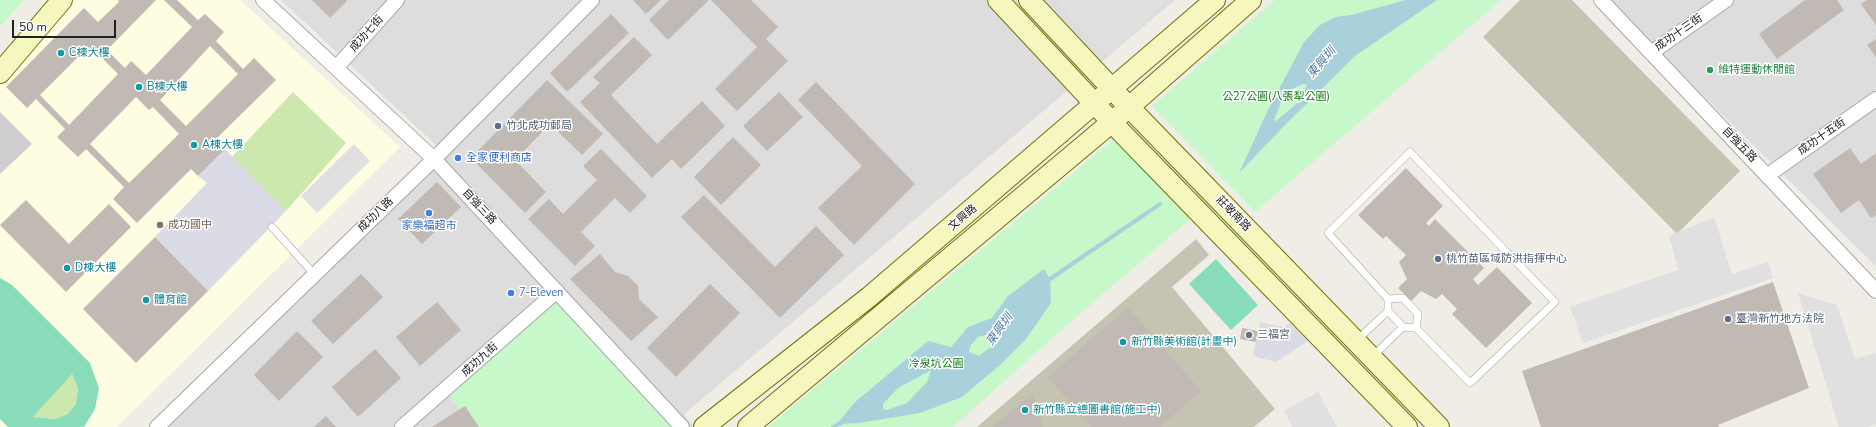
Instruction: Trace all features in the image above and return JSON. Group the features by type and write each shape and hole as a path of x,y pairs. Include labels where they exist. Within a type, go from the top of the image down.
{"street":[{"path":"0,53 44,0"},
{"path":"0,73 62,0"},
{"name":"自強三路","path":"264,0 434,159 682,427"},
{"name":"成功七街","path":"336,68 397,0"},
{"name":"成功八路","path":"157,427 434,159 592,0"},
{"path":"998,0 1112,122 1407,427"},
{"name":"莊敬南路","path":"1029,0 1129,107 1439,427"},
{"name":"文興路","path":"704,427 869,297 1096,104 1215,0"},
{"name":"文興路","path":"748,427 1112,122 1250,0"},
{"name":"自強五路","path":"1601,0 1876,290"},
{"name":"成功十三街","path":"1651,53 1726,0"},
{"name":"成功十五街","path":"1768,175 1876,99"},
{"name":"成功九街","path":"402,427 557,291"}],"lane":[{"path":"1410,152 1554,302 1470,383 1416,328 1403,326 1388,311 1388,299 1328,233 1410,152"},
{"path":"272,227 315,275"},
{"path":"1388,299 1403,298 1418,314 1416,328"},
{"path":"1356,341 1388,311"},
{"path":"1371,357 1403,326"}],"shaded area":[{"name":"成功國中","path":"70,0 240,0 400,147 117,427 0,427 0,174 32,144 0,112 0,81"},
{"path":"281,0 1175,0 684,414 694,427 163,427 440,149"},
{"path":"1055,0 1168,0 1108,57"},
{"path":"1520,0 1572,0 1740,171 1677,234 1483,37"},
{"path":"1606,0 1876,0 1876,266"},
{"path":"0,112 32,144 0,174"},
{"path":"354,144 370,161 317,213 301,196"},
{"path":"225,149 286,211 208,291 155,237 207,183 198,176"},
{"path":"1714,217 1732,274 1768,262 1773,278 1583,343 1570,307 1678,270 1669,236"},
{"path":"1196,239 1209,255 1172,287 1275,409 1254,427 977,427"},
{"path":"1798,293 1837,305 1855,359 1876,353 1876,424 1868,427 1839,427"},
{"path":"1260,322 1284,327 1290,323 1308,341 1276,362 1253,356"},
{"path":"1318,392 1337,427 1291,427 1292,426 1284,411"}],"green space":[{"path":"0,0 24,0 0,26"},
{"name":"公27公園(八張犁公園)","path":"1275,0 1501,0 1255,212 1152,106"},
{"path":"293,92 346,143 286,211 232,157"},
{"name":"冷泉坑公園","path":"1113,140 1191,218 1059,332 953,427 768,427"},
{"path":"1216,259 1258,305 1231,330 1189,284"},
{"path":"0,278 12,285 90,363 99,388 95,409 84,427 8,427 0,419","holes":["72,374 78,388 76,404 68,414 55,419 33,417"]},
{"path":"557,291 682,427 471,427 446,390"},
{"path":"0,302 72,374 78,388 76,404 68,414 55,419 32,417"}],"water":[{"path":"1406,0 1437,0 1355,56 1239,173 1269,108 1304,42 1320,25 1336,17 1351,15","holes":["1303,84 1307,84 1300,101 1276,121 1274,120 1283,97 1292,89"]},
{"path":"1044,269 1050,279 1051,303 1026,339 1001,364 962,397 920,413 859,423 837,424 854,403 928,341 951,347 968,327 992,318 1008,296","holes":["999,331 1002,334 1000,340 979,356 969,352 970,346 978,337","931,370 927,382 907,403 887,410 883,409 883,404 898,388"]}],"building":[{"path":"118,0 156,0 107,50 125,68 131,61 146,75 192,27 164,0 177,0 198,20 205,14 224,32 216,41 243,69 254,58 276,80 215,140 225,149 198,176 191,169 137,223 113,199 124,187 86,149 78,157 57,137 65,129 36,99 27,108 6,87 84,8 98,22 119,2","holes":["210,46 238,74 186,126 160,100","88,47 99,58 100,56 118,74 69,125 40,95","136,97 149,110 153,107 179,134 129,183 90,144"]},
{"path":"312,0 346,0 347,1 330,18"},
{"path":"633,0 661,0 646,14"},
{"path":"669,0 709,0 668,40 649,20"},
{"path":"711,0 751,0 778,27 766,39 788,61 737,111 715,89 757,47"},
{"path":"1805,0 1837,0 1844,10 1777,59 1759,34"},
{"path":"1867,0 1876,0 1876,25 1861,4"},
{"path":"611,14 629,33 567,92 550,73"},
{"path":"634,37 652,55 611,95 657,144 702,101 725,126 681,169 672,159 652,178 580,102 600,83 593,77"},
{"path":"1876,39 1876,57 1867,45"},
{"path":"547,80 603,134 582,155 550,124 515,160 546,192 525,213 471,158"},
{"path":"816,82 915,184 854,245 818,208 862,166 798,100"},
{"path":"779,92 803,117 767,151 743,126"},
{"path":"733,137 761,165 721,205 694,177"},
{"path":"1850,148 1861,164 1876,153 1876,215 1871,218 1859,200 1841,213 1813,174"},
{"path":"601,149 647,196 630,213 615,198 581,232 595,246 575,266 528,219 549,199 563,214 597,180 583,166"},
{"name":"桃竹苗區域防洪指揮中心","path":"1406,168 1443,206 1426,223 1429,226 1435,219 1484,268 1473,279 1478,285 1497,267 1532,303 1486,348 1452,314 1457,309 1442,294 1436,299 1421,291 1411,301 1398,288 1407,279 1399,262 1406,255 1386,236 1383,239 1358,215"},
{"name":"家樂福超市","path":"437,182 461,207 422,244 398,219"},
{"path":"704,195 775,267 816,226 844,255 780,318 681,217"},
{"name":"D棟大樓","path":"26,200 69,244 109,204 131,227 66,292 0,225"},
{"name":"體育館","path":"155,237 208,291 136,363 83,309"},
{"path":"600,254 615,272 628,276 638,286 639,299 658,317 631,341 570,279"},
{"path":"361,274 383,297 333,344 311,321"},
{"name":"臺灣新竹地方法院","path":"1773,282 1809,388 1718,425 1719,427 1541,427 1522,371"},
{"path":"710,284 740,313 676,377 647,348"},
{"path":"437,302 461,330 420,366 396,337"},
{"name":"新竹縣美術館(計畫中)","path":"1128,307 1201,391 1160,427 1091,427 1048,377"},
{"name":"三福宮","path":"1242,328 1258,331 1256,342 1240,339"},
{"path":"297,331 323,357 279,401 254,375"},
{"path":"375,349 401,378 358,417 332,387"},
{"name":"新竹縣立總圖書館(施工中)","path":"1033,393 1043,427 992,427"},
{"path":"465,406 479,427 432,427"},
{"path":"326,416 336,427 314,427"}],"waterway":[{"name":"東興圳","path":"1047,283 1050,279 1160,204"},
{"name":"東興圳","path":"833,427 841,423"}],"place":[{"name":"C棟大樓","path":"61,53"},
{"name":"維特運動休閒館","path":"1710,70"},
{"name":"B棟大樓","path":"139,87"},
{"name":"竹北成功郵局","path":"498,126"},
{"name":"A棟大樓","path":"194,145"},
{"name":"全家便利商店","path":"458,158"},
{"name":"家樂福超市","path":"429,213"},
{"name":"成功國中","path":"160,225"},
{"name":"桃竹苗區域防洪指揮中心","path":"1438,259"},
{"name":"D棟大樓","path":"67,268"},
{"name":"7-Eleven","path":"511,293"},
{"name":"體育館","path":"146,300"},
{"name":"臺灣新竹地方法院","path":"1728,319"},
{"name":"三福宮","path":"1249,335"},
{"name":"新竹縣美術館(計畫中)","path":"1123,342"},
{"name":"新竹縣立總圖書館(施工中)","path":"1025,410"}]}
